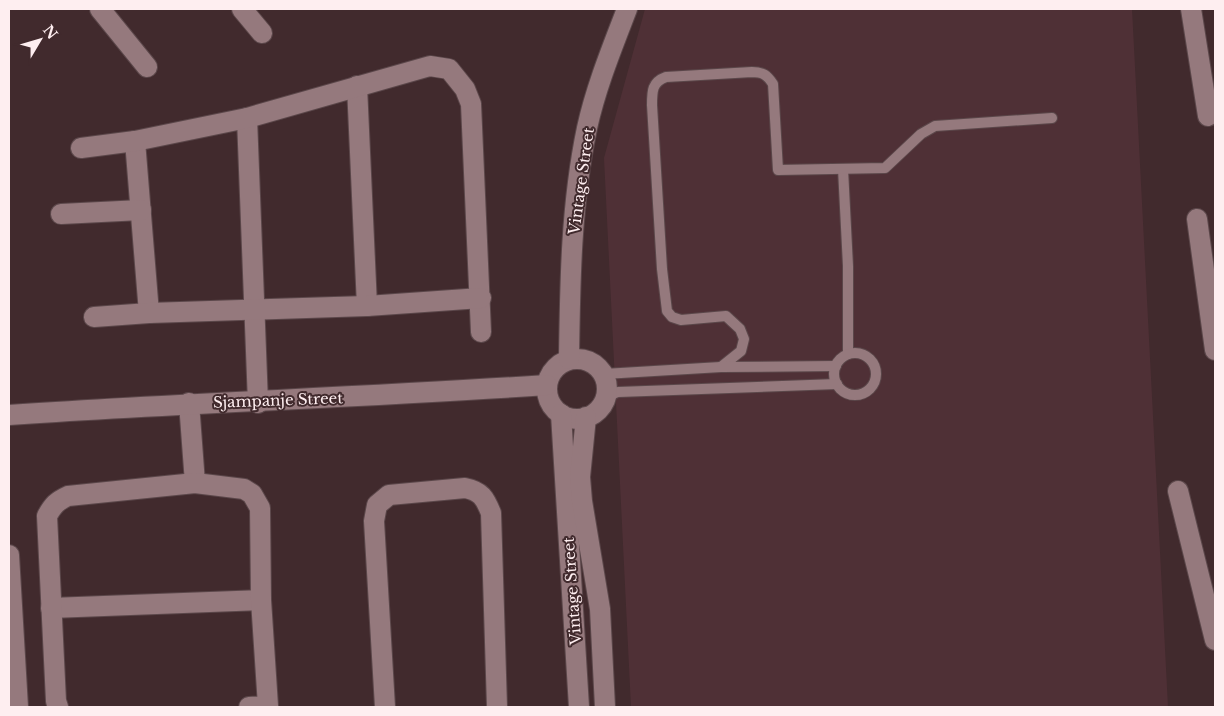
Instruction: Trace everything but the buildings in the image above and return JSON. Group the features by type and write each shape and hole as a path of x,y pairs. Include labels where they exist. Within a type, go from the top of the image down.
{"street":[{"path":"100,9 147,66"},
{"path":"242,9 262,33"},
{"name":"Vintage Street","path":"569,360 572,243 577,183 588,126 607,62 627,9"},
{"path":"1191,9 1208,116"},
{"path":"81,148 135,141 246,118 430,66 449,69 465,89 470,104 481,332"},
{"path":"357,86 367,306"},
{"path":"246,118 258,403"},
{"path":"135,141 149,313"},
{"path":"61,214 141,210"},
{"path":"1197,219 1211,290 1215,350"},
{"path":"94,317 149,313 367,306 480,298"},
{"path":"569,360 589,361 604,374 607,383 606,397 598,411 586,417 570,418 561,414 548,399 548,385 553,370 569,360"},
{"name":"Sjampanje Street","path":"9,415 189,403 258,403 548,385"},
{"path":"189,403 195,483"},
{"name":"Vintage Street","path":"561,414 579,707"},
{"name":"Vintage Street","path":"586,417 580,477 582,501 600,608 605,707"},
{"path":"58,707 56,701 47,516 57,501 68,496 195,483 244,489 252,494 260,508 261,707"},
{"path":"385,707 374,521 377,505 389,494 465,488 477,490 482,494 486,498 491,513 497,707"},
{"path":"1178,491 1210,599 1215,640"},
{"path":"9,556 11,617 18,707"},
{"path":"51,608 261,600"}],"lane":[{"path":"721,367 741,351 744,339 740,328 726,316 681,320 672,318 667,312 652,105 653,85 659,80 666,77 761,72 768,76 773,84 778,170 885,168 921,134 935,126 1052,118"},
{"path":"843,169 848,266 848,354"},
{"path":"848,354 861,354 871,359 876,369 875,382 867,391 855,394 843,391 837,384 836,366 848,354"},
{"path":"604,374 721,367 836,366"},
{"path":"606,397 618,392 837,384"}],"shaded area":[{"path":"645,9 1132,9 1168,707 631,707 604,158"}]}
